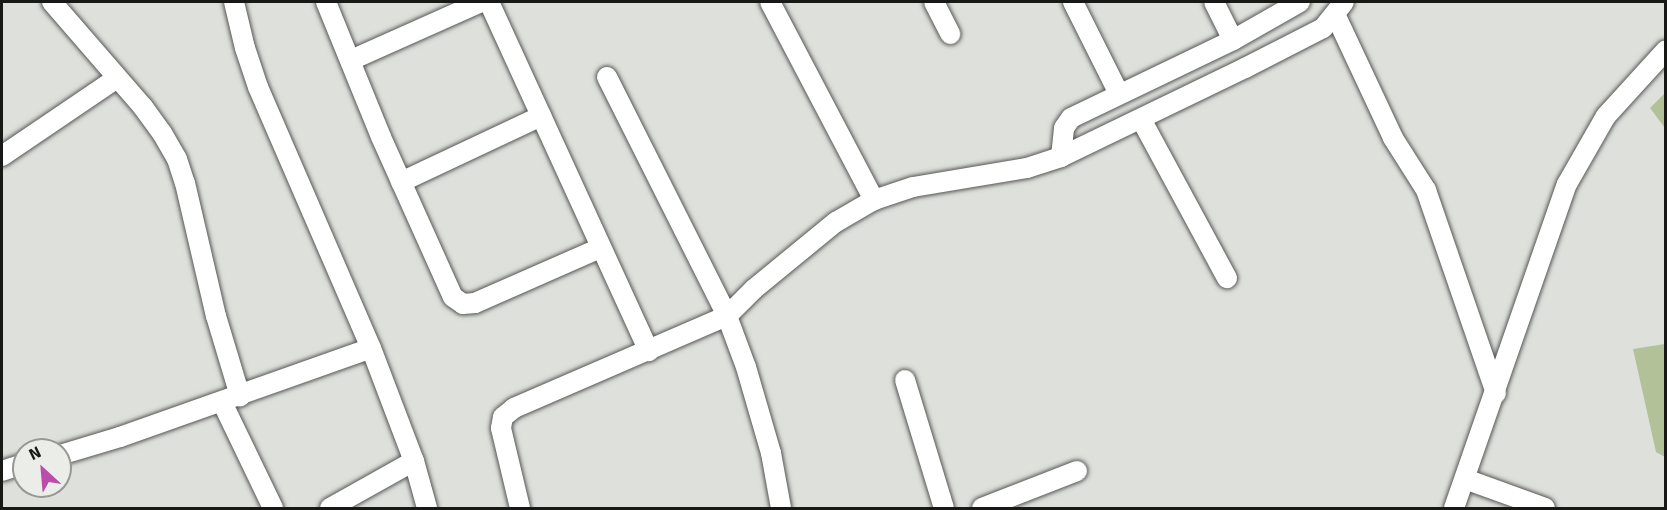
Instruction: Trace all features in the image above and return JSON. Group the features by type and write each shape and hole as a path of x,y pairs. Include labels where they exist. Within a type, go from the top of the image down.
{"street":[{"path":"52,2 162,133 177,159 185,183 216,316 231,399 273,508"},
{"path":"234,2 258,87 371,348 414,461 427,508"},
{"path":"326,2 401,182 453,297 463,304 475,303 600,248"},
{"path":"351,60 481,2"},
{"path":"489,2 649,351"},
{"path":"770,2 874,200"},
{"path":"934,2 950,34"},
{"path":"1073,2 1119,94"},
{"path":"1214,2 1233,40"},
{"path":"1061,157 1066,123 1119,94 1233,40 1300,2"},
{"path":"520,508 501,428 503,417 514,408 727,316 754,289 836,222 874,200 913,187 1027,168 1061,157 1323,28 1340,8 1393,138 1426,190 1496,393"},
{"path":"1454,508 1567,184 1606,116 1665,50"},
{"path":"607,77 727,316 746,367 771,453 781,508"},
{"path":"2,156 117,78"},
{"path":"401,182 541,116"},
{"path":"1141,119 1227,278"},
{"path":"72,451 231,399 371,348"},
{"path":"905,380 944,508"},
{"path":"330,508 414,461"},
{"path":"982,508 1077,471"},
{"path":"1465,479 1545,508"}],"green space":[{"path":"1665,93 1665,128 1650,108"},
{"path":"1666,344 1665,457 1656,452 1633,349"}]}
